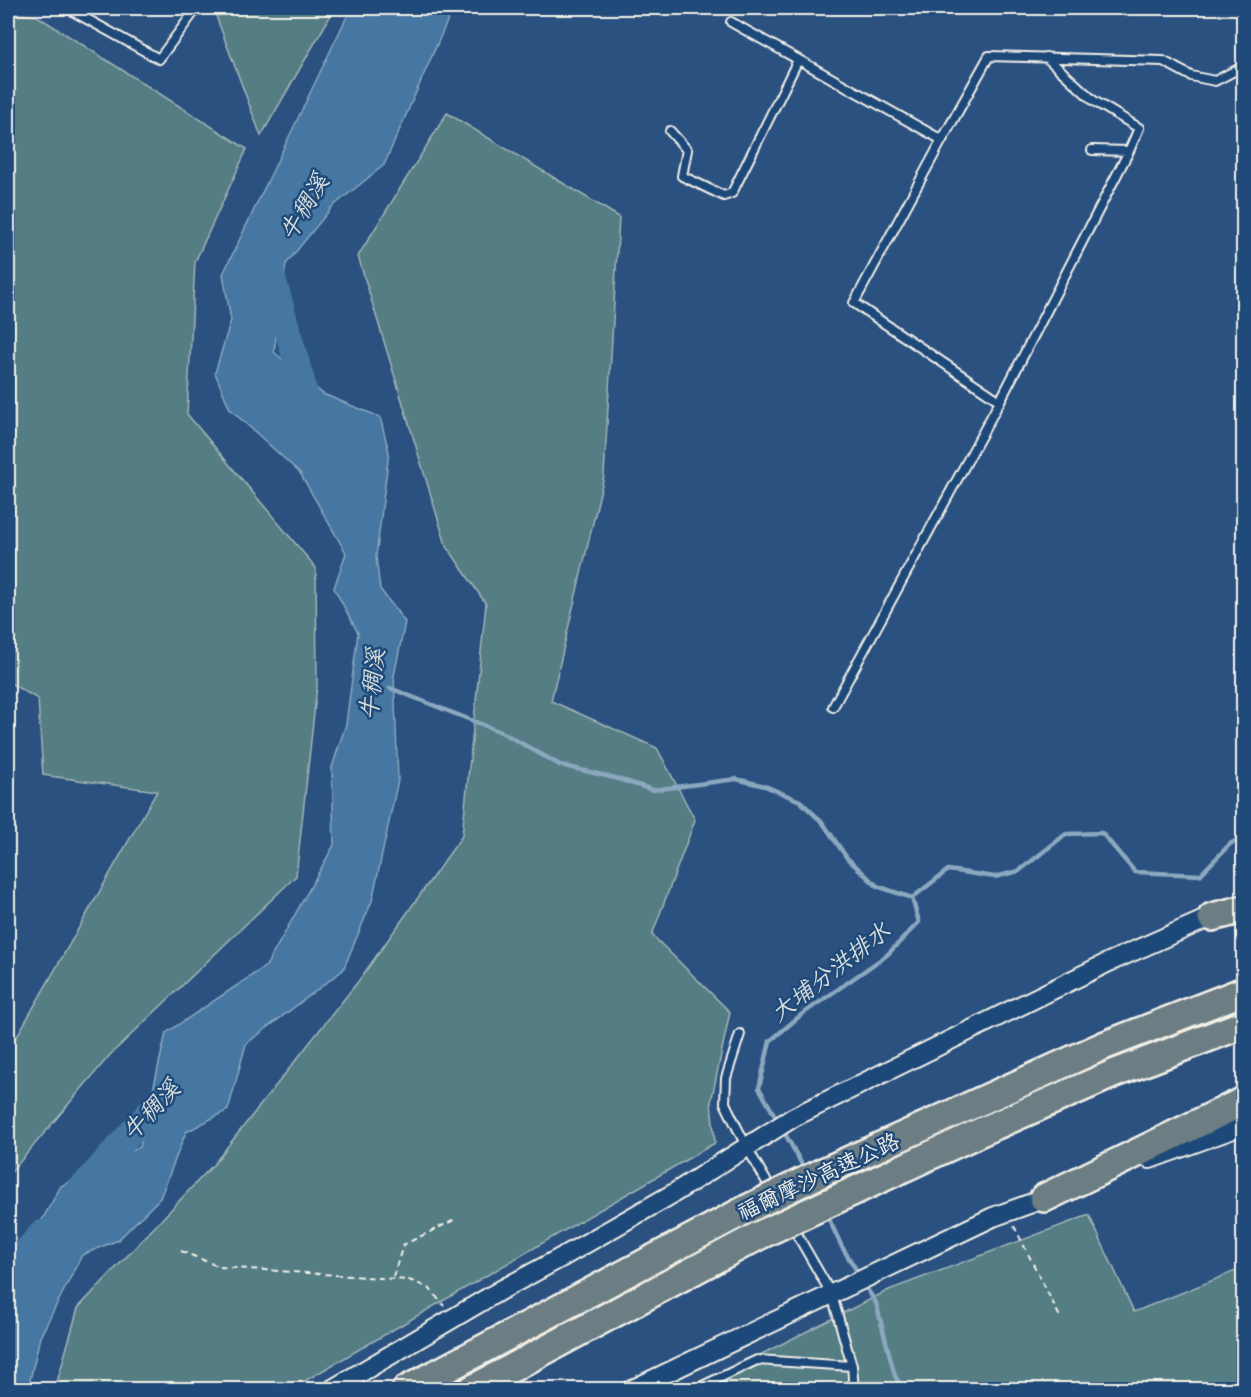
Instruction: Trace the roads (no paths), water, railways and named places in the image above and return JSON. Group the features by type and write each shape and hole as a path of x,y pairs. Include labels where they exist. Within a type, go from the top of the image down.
{"highway":[{"path":"1212,917 1244,909"},
{"name":"福爾摩沙高速公路","path":"406,1389 747,1209 825,1171 1103,1046 1244,991"},
{"name":"福爾摩沙高速公路","path":"471,1389 760,1235 985,1130 1102,1079 1244,1024"},
{"path":"1044,1198 1244,1101"}],"street":[{"path":"331,1389 674,1193 746,1146 804,1112 1109,962 1244,901"},
{"path":"631,1389 1007,1212 1244,1125"}],"lane":[{"path":"67,8 159,60 197,8"},
{"path":"730,22 942,140"},
{"path":"1000,401 854,303 989,56 1163,61 1191,76 1215,81 1244,66"},
{"path":"833,706 1000,401 1139,128 1094,101 1046,57"},
{"path":"670,131 687,150 682,176 724,196 732,193 798,60"},
{"path":"1092,150 1129,151"},
{"path":"740,1034 726,1077 725,1103 746,1146 832,1294 852,1366 854,1389"},
{"path":"694,1389 757,1360 852,1366"}],"water":[{"path":"351,8 453,8 384,165 332,207 286,264 274,352 323,394 380,417 389,452 376,557 380,589 405,622 394,676 398,780 372,901 343,970 246,1044 228,1110 186,1132 160,1198 118,1240 82,1255 40,1337 28,1389 8,1389 8,1280 61,1186 140,1147 166,1033 266,966 334,845 332,767 346,724 358,633 334,588 346,553 300,473 230,409 215,373 231,320 223,274"}],"waterway":[{"name":"牛稠溪","path":"271,271 309,407"},
{"name":"大埔分洪排水","path":"390,688 501,732 560,765 653,790 736,779 765,786 800,801 823,823 847,858 877,886 912,898 919,922 887,955 801,1015 770,1041 759,1088 779,1123"},
{"path":"912,898 948,870 995,877 1019,871 1066,834 1102,833 1135,872 1200,875 1230,844 1244,836"},
{"name":"牛稠溪","path":"78,1192 172,1087"},
{"name":"大埔分洪排水","path":"783,1130 805,1170"},
{"name":"大埔分洪排水","path":"826,1213 842,1247 860,1276"},
{"name":"牛稠溪","path":"8,1289 18,1260 42,1233"},
{"name":"大埔分洪排水","path":"864,1284 876,1303 895,1376 904,1390"}]}
